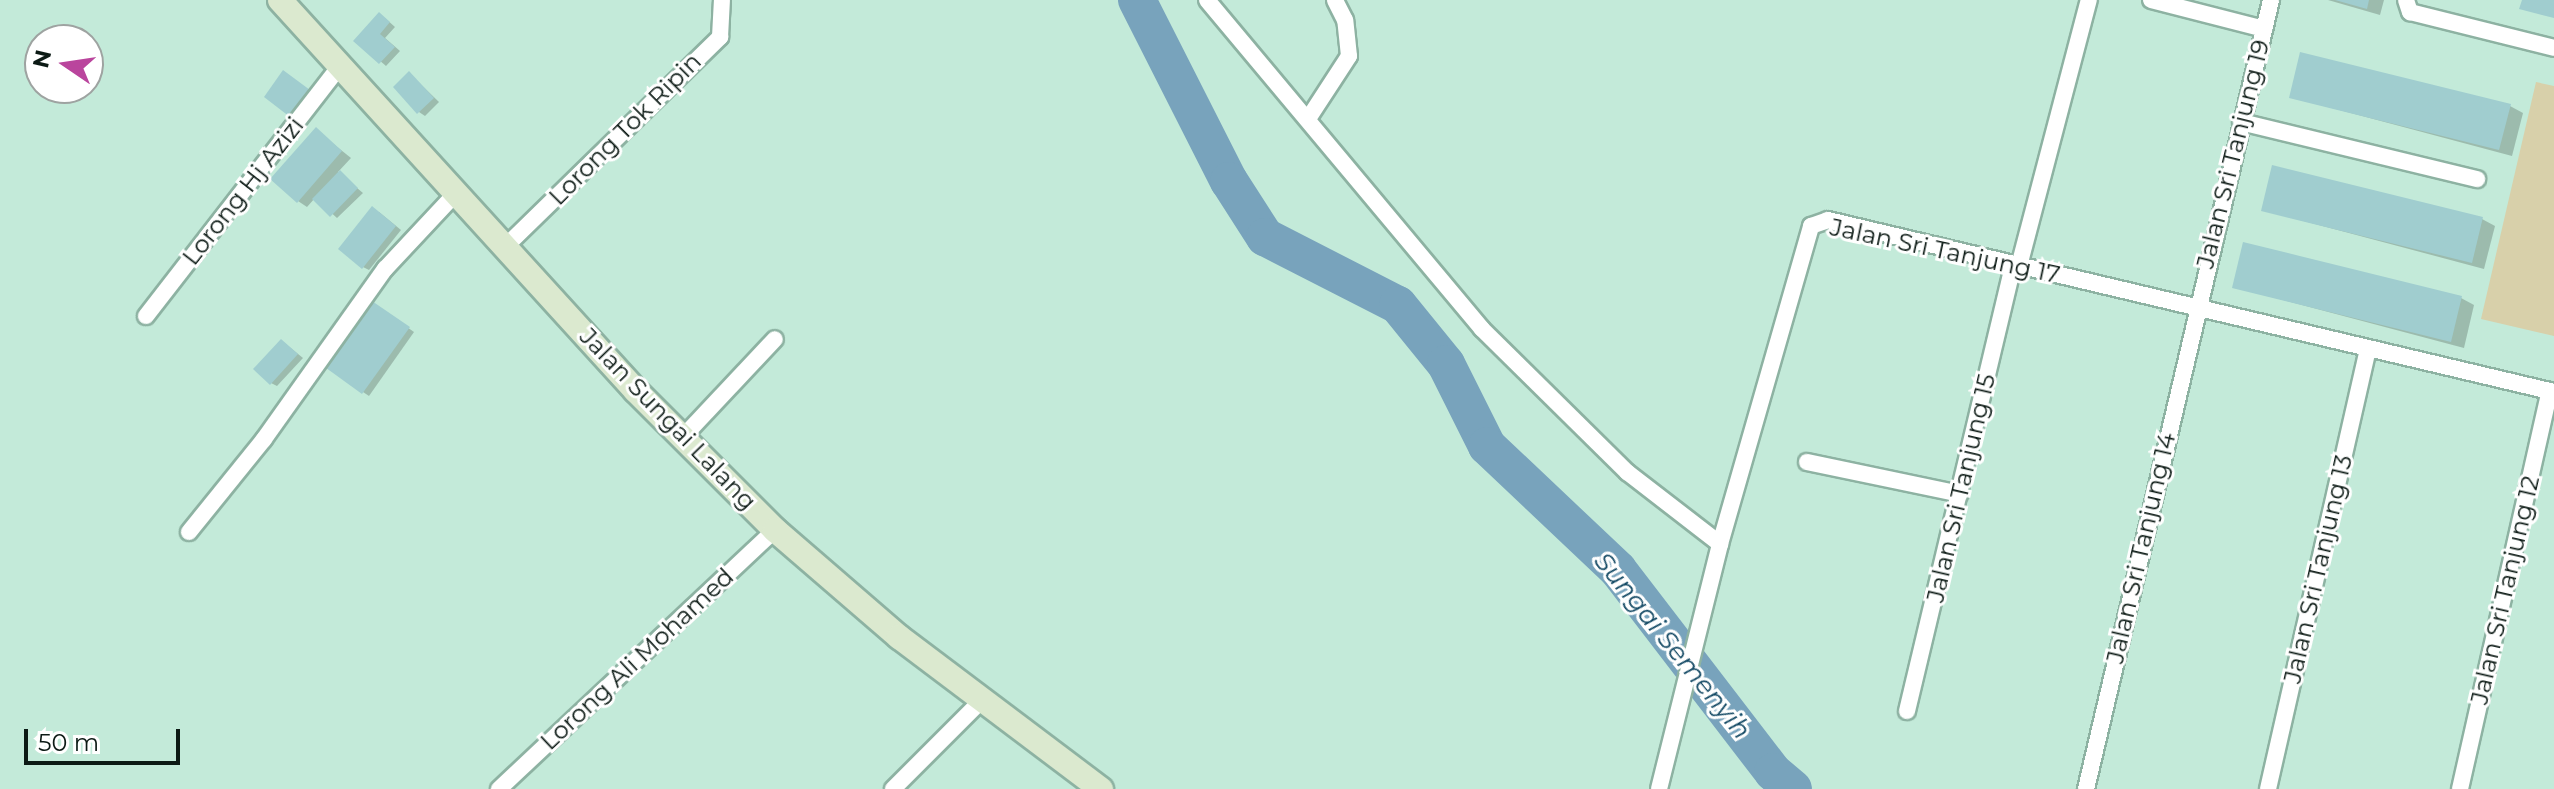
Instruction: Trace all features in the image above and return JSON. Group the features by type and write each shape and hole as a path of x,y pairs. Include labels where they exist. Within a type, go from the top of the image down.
{"street":[{"name":"Jalan Sungai Lalang","path":"280,0 505,247 775,530 980,702 1101,789"},
{"name":"Lorong Tok Ripin","path":"505,247 720,37 722,0"},
{"path":"1207,0 1493,341 1627,472 1720,544"},
{"path":"1308,119 1349,56 1345,20 1335,0"},
{"name":"Jalan Sri Tanjung 15","path":"1907,711 2016,266 2089,0"},
{"path":"2151,0 2264,29"},
{"name":"Jalan Sri Tanjung 19","path":"2195,308 2271,0"},
{"path":"2408,6 2554,48"},
{"name":"Lorong Hj Azizi","path":"146,316 340,66"},
{"path":"2241,122 2477,179"},
{"path":"189,532 264,439 385,269 456,193"},
{"name":"Jalan Sri Tanjung 17","path":"1659,789 1720,544 1811,226 1828,220 2552,392"},
{"name":"Jalan Sri Tanjung 14","path":"2086,789 2195,308"},
{"path":"683,437 775,339"},
{"name":"Jalan Sri Tanjung 13","path":"2268,789 2368,348"},
{"name":"Jalan Sri Tanjung 12","path":"2460,789 2552,392"},
{"path":"1807,462 1960,494"},
{"name":"Lorong Ali Mohamed","path":"499,789 775,530"},
{"path":"893,789 980,702"}],"shaded area":[{"path":"2536,82 2554,86 2554,336 2481,319"}],"building":[{"path":"2335,0 2369,0 2367,9"},
{"path":"2522,0 2554,0 2554,18 2519,9"},
{"path":"379,12 390,22 380,34 395,47 379,64 353,41"},
{"path":"2300,52 2511,104 2499,150 2289,98"},
{"path":"283,70 310,90 290,117 264,97"},
{"path":"409,71 434,98 417,114 393,87"},
{"path":"316,127 342,151 297,203 270,179"},
{"path":"2272,165 2483,217 2472,263 2261,211"},
{"path":"340,170 358,188 330,217 312,199"},
{"path":"372,206 396,226 362,269 338,249"},
{"path":"2243,242 2462,296 2451,342 2232,288"},
{"path":"369,299 410,327 362,394 322,365"},
{"path":"281,339 298,354 270,385 253,369"}],"waterway":[{"name":"Sungai Semenyih","path":"1137,0 1229,181 1265,237 1398,305 1446,364 1487,446 1618,570 1773,772 1793,789"}]}
